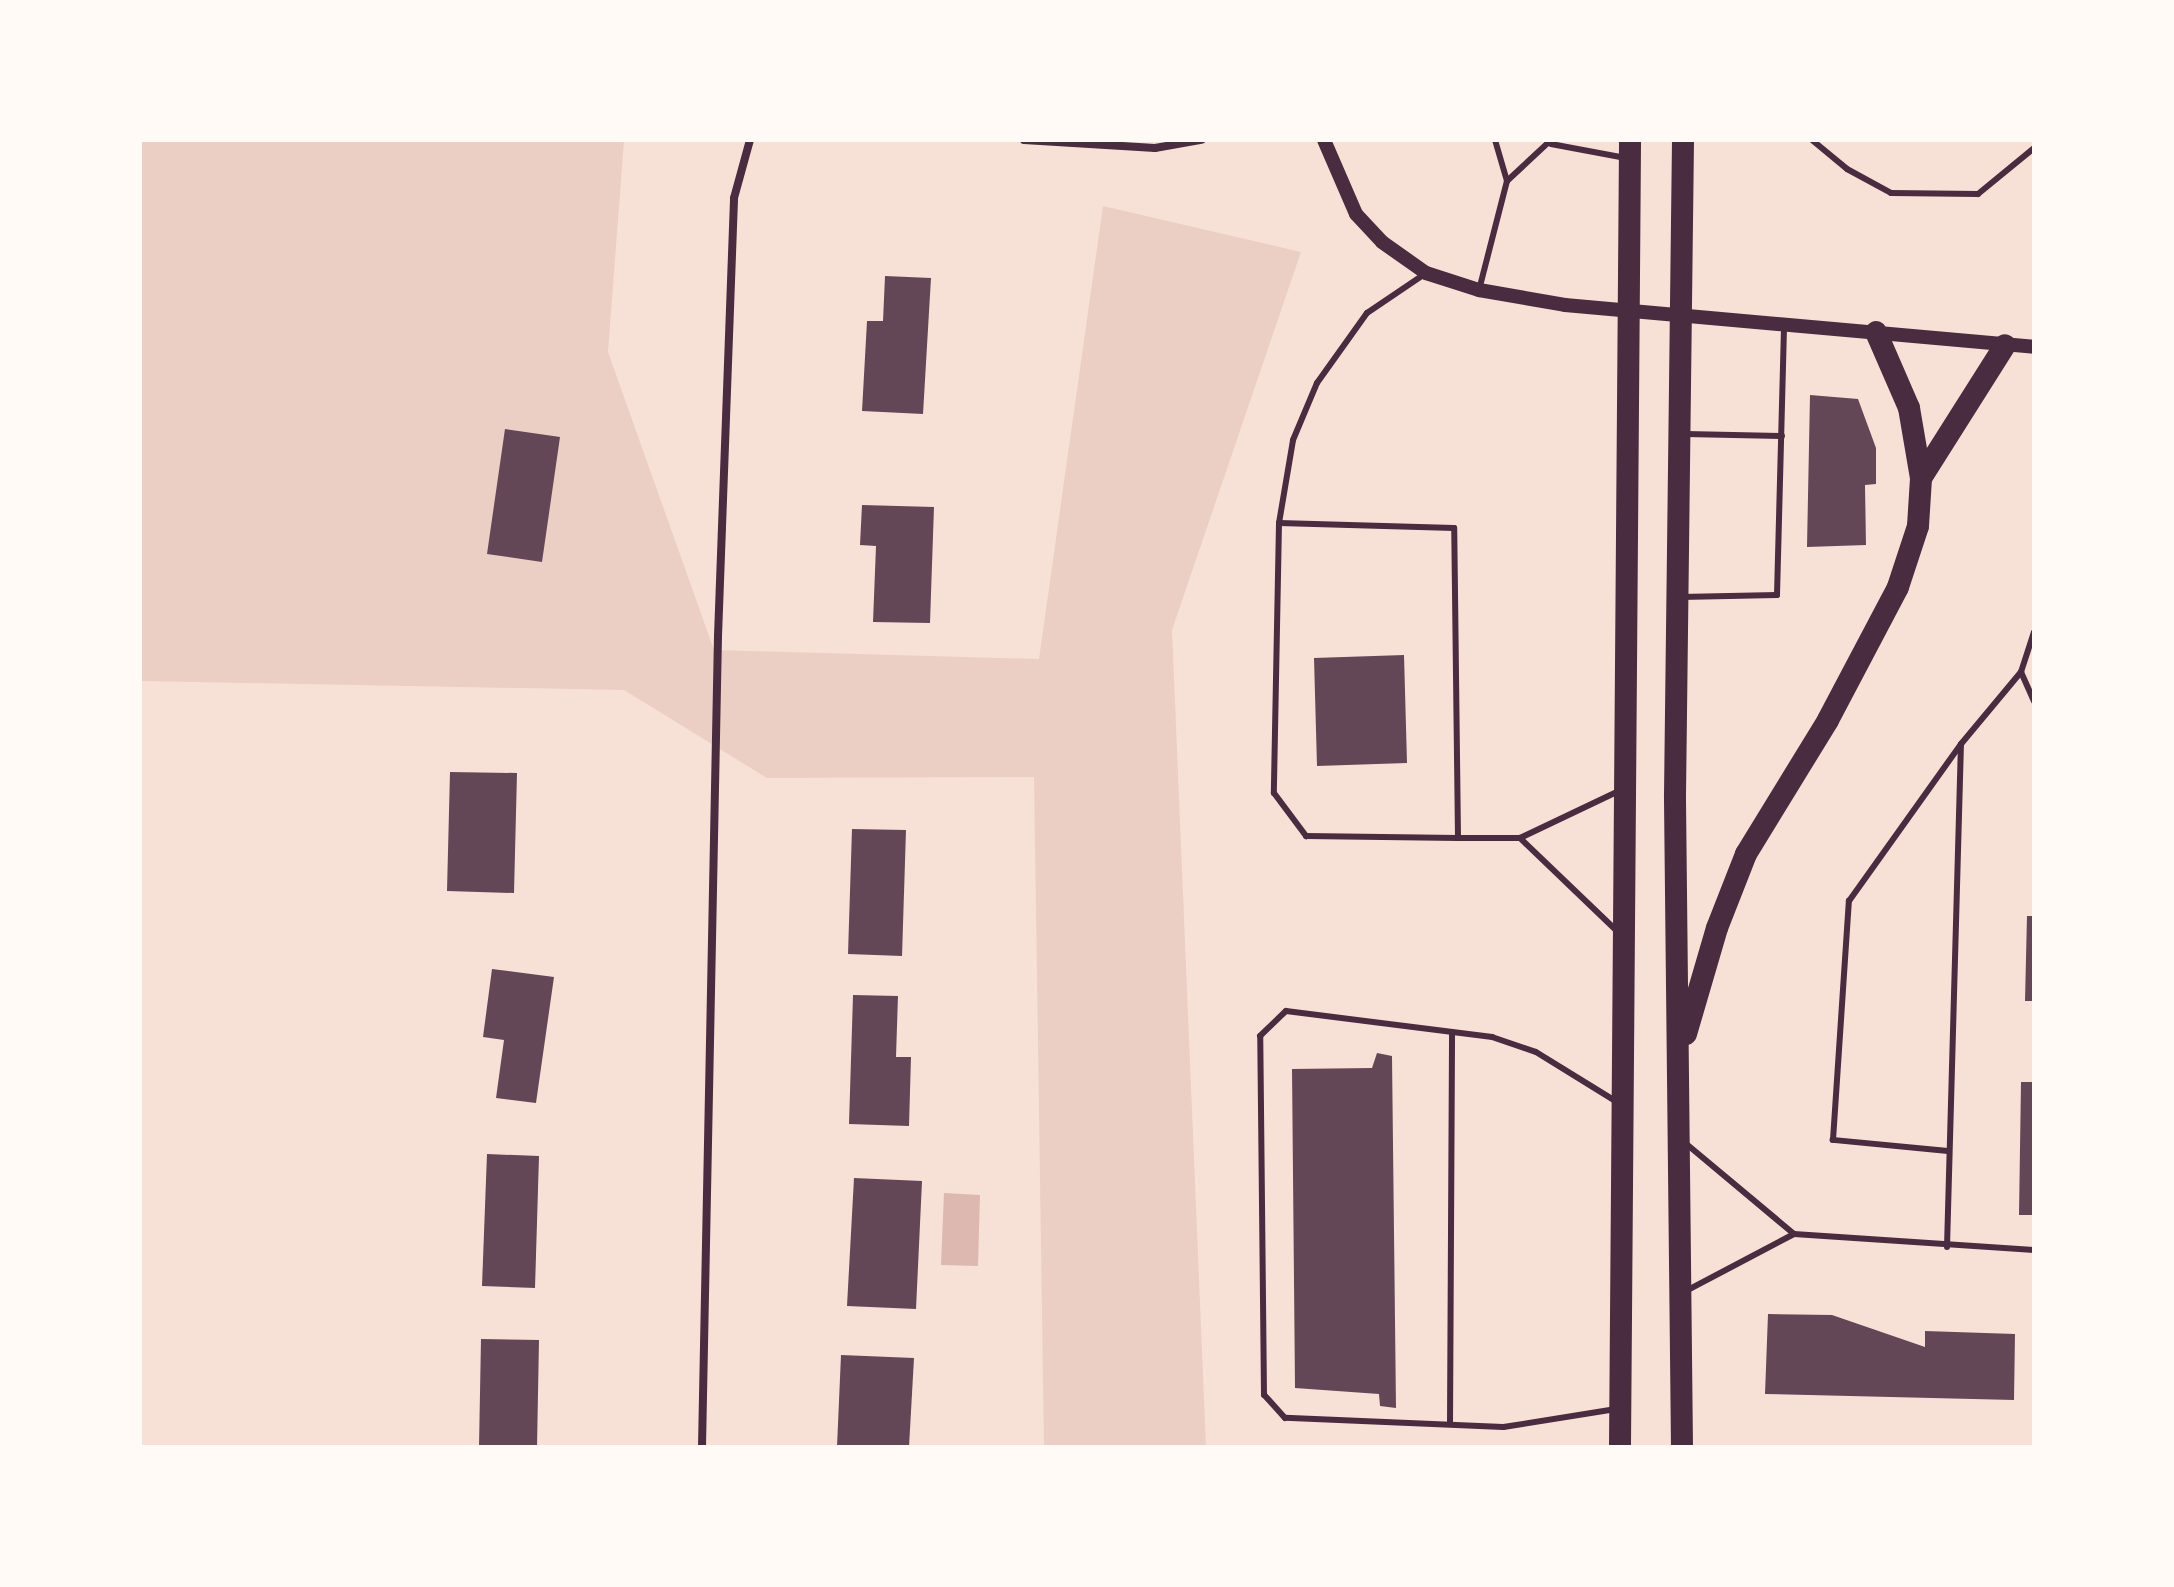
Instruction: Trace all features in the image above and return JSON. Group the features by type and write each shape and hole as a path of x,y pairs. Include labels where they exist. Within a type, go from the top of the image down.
{"highway":[{"path":"1682,1447 1679,433 1683,140"},
{"path":"1620,1447 1630,150"},
{"path":"1680,1054 1717,928 1746,854 1828,720 1898,587 1918,526 1921,478 1909,408 1876,332"},
{"path":"1921,478 2005,345"}],"street":[{"path":"702,1447 718,648 734,198 750,140"},
{"path":"1024,140 1155,148 1201,140"},
{"path":"1324,140 1356,214 1382,242 1426,273 1479,290 1565,305 1627,308 2034,347"}],"lane":[{"path":"1479,290 1507,181 1495,140"},
{"path":"1813,141 1847,169 1891,193 1978,194 2034,148"},
{"path":"1507,181 1551,142 1630,150"},
{"path":"1426,273 1367,313 1317,383 1293,440 1279,523 1274,793 1306,836 1520,838 1623,790"},
{"path":"1679,597 1777,595 1784,323"},
{"path":"1679,433 1782,436"},
{"path":"1279,523 1454,528 1458,838"},
{"path":"1948,1151 1833,1140 1849,901 1961,744 2021,672 2034,632"},
{"path":"2021,672 2034,701"},
{"path":"1947,1247 1961,744"},
{"path":"1520,838 1622,935"},
{"path":"1620,1409 1503,1427 1285,1418 1264,1395 1260,1036 1286,1011 1492,1037 1536,1052 1621,1104"},
{"path":"1450,1424 1452,1032"},
{"path":"1681,1141 1794,1234"},
{"path":"1683,1293 1794,1234 1947,1247 2034,1250"}],"shaded area":[{"path":"140,140 624,140 608,352 714,650 1039,659 1103,206 1301,252 1172,630 1206,1447 1044,1447 1034,777 767,778 624,690 140,681"},
{"path":"944,1193 980,1195 978,1266 941,1265"}],"building":[{"path":"885,276 931,278 923,414 862,411 867,321 883,321"},
{"path":"1810,395 1858,399 1876,448 1876,484 1865,485 1866,545 1807,547"},
{"path":"505,429 560,437 542,562 487,554"},
{"path":"862,505 934,507 930,623 873,622 876,546 860,545"},
{"path":"1404,655 1407,763 1317,766 1314,658"},
{"path":"450,772 517,773 514,893 447,891"},
{"path":"852,829 906,830 902,956 848,954"},
{"path":"2027,916 2034,916 2034,1001 2025,1001"},
{"path":"492,969 554,977 536,1103 496,1098 504,1040 483,1037"},
{"path":"853,995 898,996 896,1057 911,1057 909,1126 849,1124"},
{"path":"1377,1053 1392,1056 1396,1408 1380,1406 1379,1394 1295,1388 1292,1069 1372,1068"},
{"path":"2021,1082 2034,1082 2034,1215 2019,1215"},
{"path":"487,1154 539,1156 535,1288 482,1286"},
{"path":"854,1178 922,1181 916,1309 847,1306"},
{"path":"1768,1314 1832,1315 1925,1347 1925,1331 2015,1334 2014,1400 1765,1394"},
{"path":"481,1339 539,1340 537,1447 479,1447"},
{"path":"841,1355 914,1358 909,1447 837,1447"}]}
